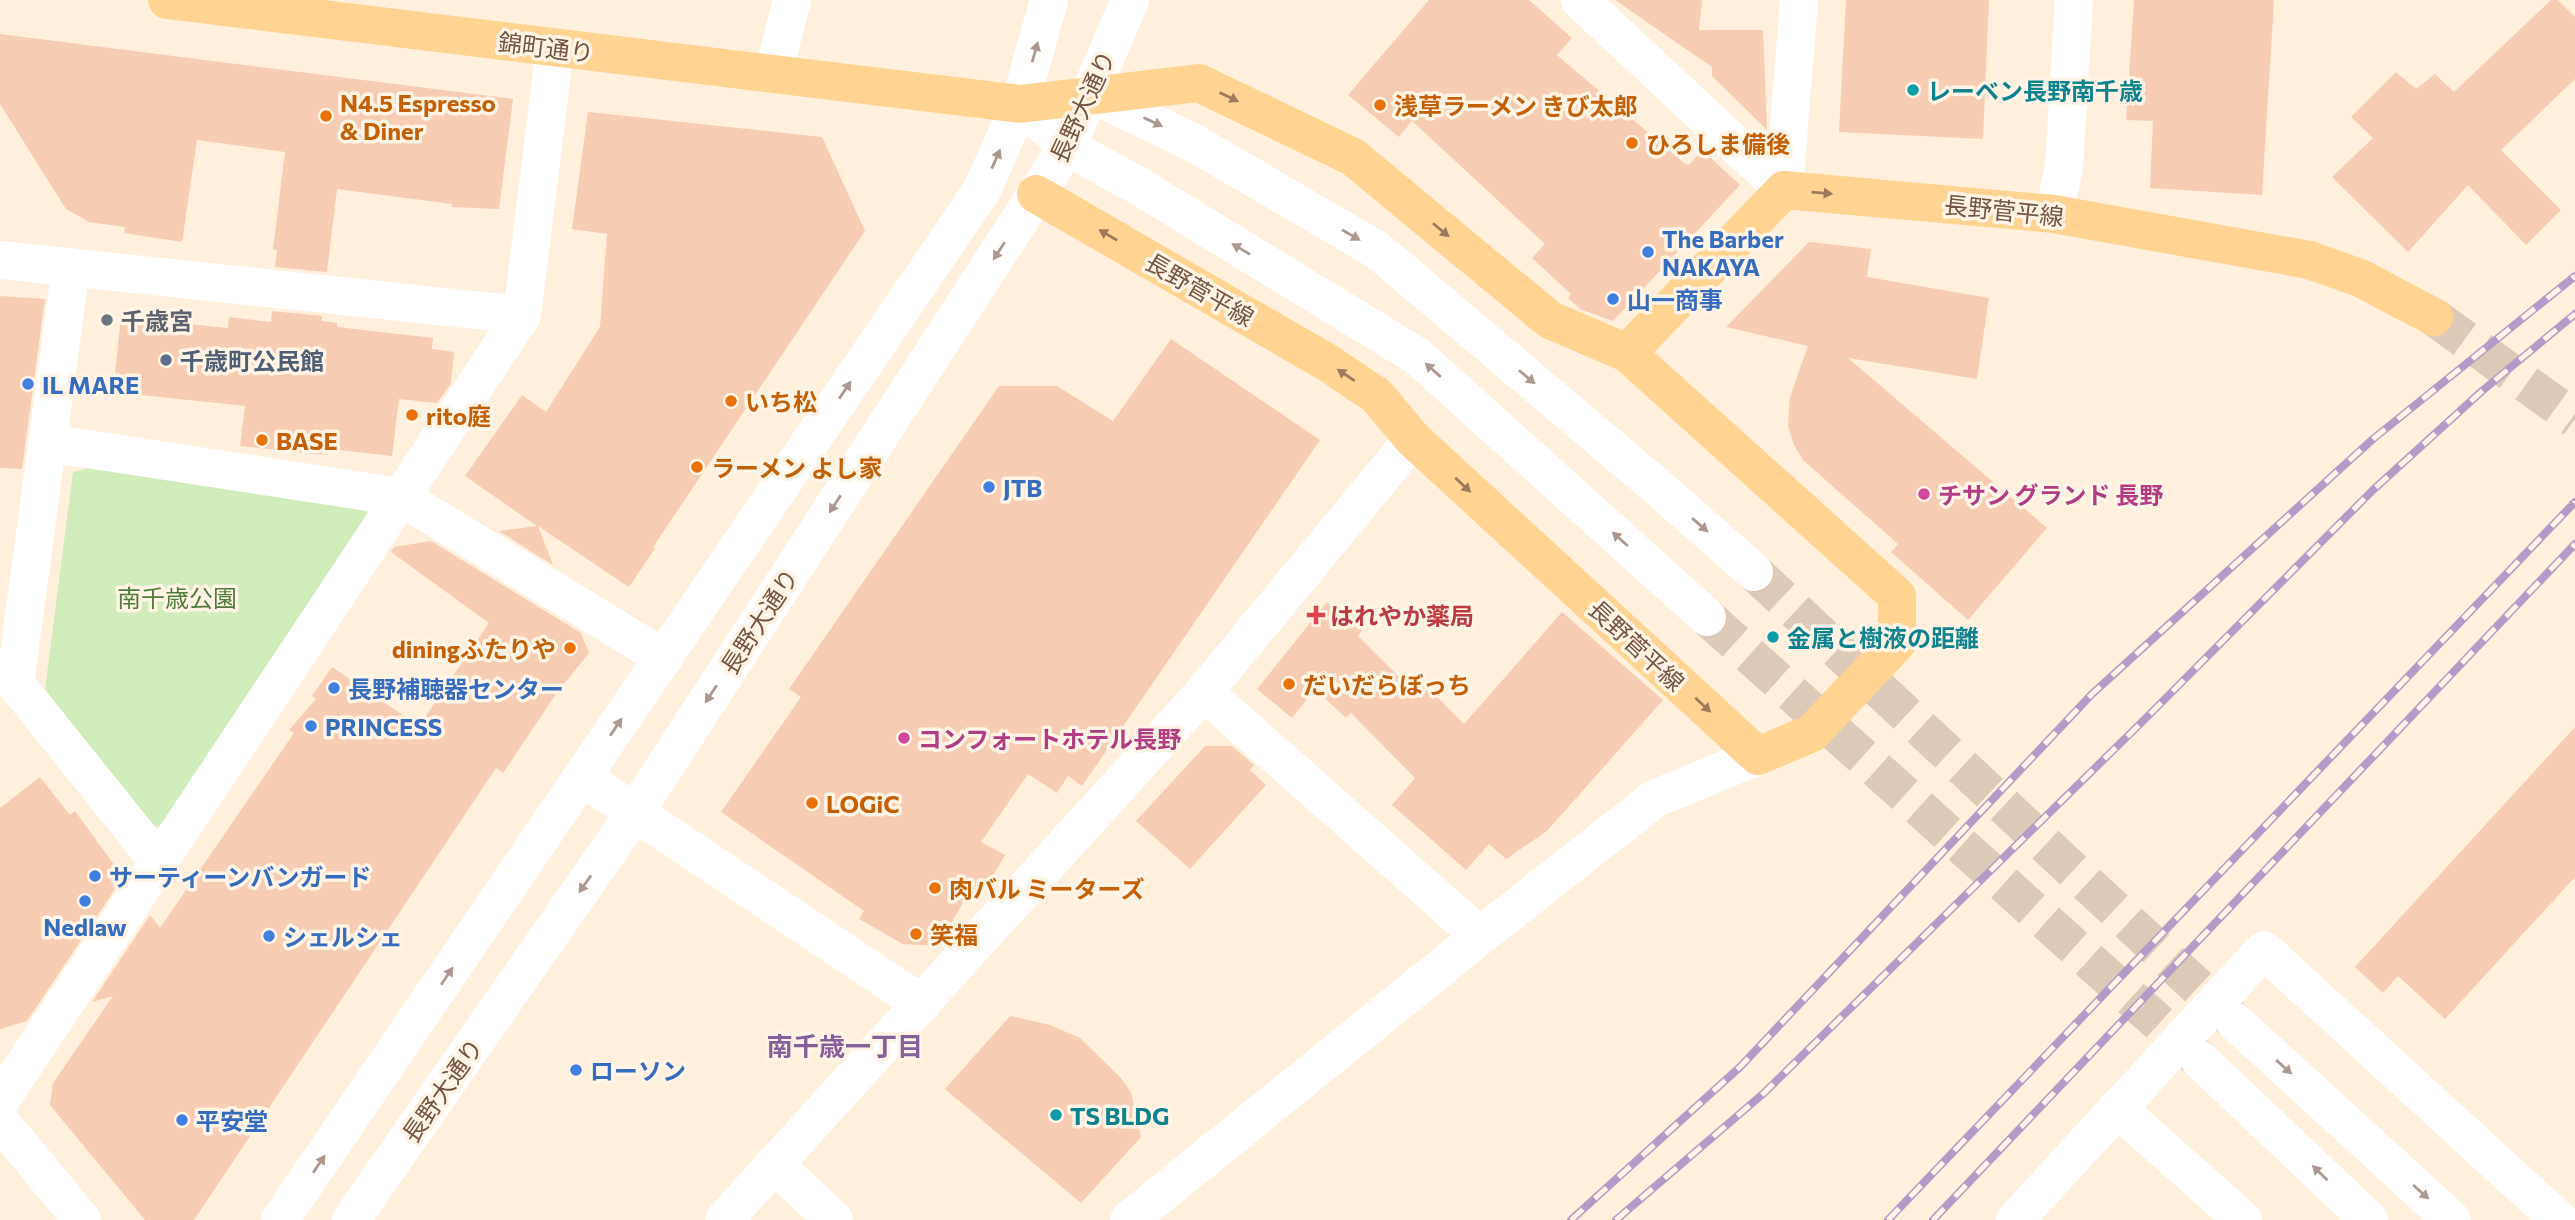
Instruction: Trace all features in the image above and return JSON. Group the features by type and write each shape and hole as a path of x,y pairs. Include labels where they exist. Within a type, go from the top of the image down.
{"main road":[{"name":"錦町通り","path":"167,0 1020,104"},
{"path":"1020,104 1199,83 1353,157 1550,320 1627,353 1897,596 1897,643 1812,733 1758,756"},
{"path":"1627,353 1784,190"},
{"name":"長野菅平線","path":"1784,190 2054,214 2309,260 2360,278 2434,317"},
{"name":"長野菅平線","path":"1036,194 1328,363 1377,396 1413,439 1758,756"}],"street":[{"path":"773,74 792,0"},
{"path":"280,1220 982,190 1020,104 1049,0"},
{"name":"長野大通り","path":"351,1220 634,814 1067,147 1130,0"},
{"path":"1580,0 1784,190"},
{"path":"1784,190 1800,0"},
{"path":"2054,214 2064,167 2074,0"},
{"path":"0,1101 522,315 555,49"},
{"path":"1091,94 1182,137 1377,250 1754,572"},
{"path":"1020,104 1067,147 1137,185 1417,356 1707,617"},
{"path":"0,260 522,315"},
{"path":"71,267 15,683 159,862"},
{"path":"724,1220 1204,692 1413,439"},
{"path":"48,443 401,497 664,658"},
{"path":"1204,692 1480,936"},
{"path":"1129,1220 1654,799 1758,756"},
{"path":"582,777 922,1004"},
{"path":"2015,1220 2264,950 2559,1220"},
{"path":"2234,1021 2452,1220"},
{"path":"2199,1059 2369,1220"},
{"path":"2117,1108 2243,1220"},
{"path":"0,1121 82,1220"},
{"path":"775,1164 834,1220"}],"green space":[{"name":"南千歳公園","path":"100,465 361,502 372,521 165,826 150,827 45,689 73,472"}],"building":[{"path":"1429,0 1529,0 1572,38 1557,55 1684,163 1689,165 1702,150 1740,185 1613,321 1580,309 1568,298 1571,294 1532,258 1545,244 1412,121 1399,137 1348,95"},
{"path":"1615,0 1702,0 1699,30 1763,30 1767,130 1712,76 1712,67"},
{"name":"レーベン長野南千歳","path":"1846,0 1989,0 1983,139 1839,132"},
{"path":"2134,0 2274,0 2262,195 2150,188 2153,121 2126,120"},
{"path":"2551,0 2558,0 2575,17 2575,79 2501,150 2561,210 2526,245 2468,185 2408,252 2332,177 2373,138 2351,117 2396,72 2416,89 2435,74 2454,92"},
{"path":"0,34 513,99 499,209 452,207 452,204 337,189 327,272 275,267 277,250 273,249 285,152 197,140 182,242 124,233 125,227 89,222 66,209 0,104"},
{"path":"588,112 822,137 865,231 629,587 538,526 553,565 499,531 537,526 465,476 522,395 546,412 600,327 607,234 572,229"},
{"path":"1809,242 1871,249 1867,277 1989,298 1977,379 1848,358 2047,528 1968,620 1891,552 1898,544 1803,460 1793,443 1788,426 1790,397 1808,346 1726,327"},
{"path":"0,296 45,299 22,469 0,468"},
{"path":"272,311 322,316 322,321 337,323 337,327 433,338 432,349 454,352 451,383 437,403 399,399 392,456 323,448 322,455 240,446 245,406 113,392 121,317 228,328 229,317 271,322"},
{"path":"1171,339 1320,440 1082,786 1068,776 1057,793 1028,774 981,842 1005,855 981,895 971,889 938,946 903,944 859,919 864,911 721,812 801,697 789,689 999,386 1057,386 1113,421"},
{"name":"シェルシェ","path":"431,541 581,633 589,653 558,691 503,773 496,768 194,1220 145,1220 50,1105 53,1083 113,996 92,1002 150,915 160,928 294,733 289,730 316,699 312,696 332,667 419,726 489,623 391,552 394,547"},
{"path":"1327,602 1362,630 1358,636 1405,683 1414,674 1464,724 1562,612 1663,700 1547,831 1506,859 1489,844 1466,870 1392,805 1415,778 1351,713 1346,718 1315,689 1292,718 1257,689"},
{"path":"2575,727 2575,877 2445,1019 2398,976 2383,993 2355,967"},
{"path":"1205,746 1232,746 1254,765 1250,770 1266,785 1190,869 1136,821"},
{"path":"40,777 70,815 75,811 123,877 27,1021 0,1029 0,808"},
{"name":"TS BLDG","path":"1010,1016 1050,1025 1080,1038 1121,1078 1131,1093 1141,1137 1081,1203 945,1089"}],"tunnel":[{"path":"2434,317 2575,419"},
{"path":"1754,572 2234,1021"},
{"path":"1707,617 2199,1059"}],"railway":[{"path":"1571,1220 1740,1067 2092,694 2373,439 2575,276"},
{"path":"1616,1220 1764,1093 2147,717 2373,490 2482,391 2575,314"},
{"path":"1888,1220 2575,502"},
{"path":"1933,1220 2575,544"}],"place":[{"name":"レーベン長野南千歳","path":"1913,90"},
{"name":"浅草ラーメン きび太郎","path":"1380,105"},
{"name":"N4.5 Espresso & Diner","path":"326,116"},
{"name":"ひろしま備後","path":"1632,143"},
{"name":"The Barber NAKAYA","path":"1648,252"},
{"name":"山一商事","path":"1613,299"},
{"name":"千歳宮","path":"107,320"},
{"name":"千歳町公民館","path":"166,360"},
{"name":"IL MARE","path":"28,384"},
{"name":"いち松","path":"731,401"},
{"name":"rito庭","path":"412,415"},
{"name":"BASE","path":"262,440"},
{"name":"ラーメン よし家","path":"697,467"},
{"name":"JTB","path":"989,487"},
{"name":"チサン グランド 長野","path":"1924,494"},
{"name":"はれやか薬局","path":"1316,615"},
{"name":"金属と樹液の距離","path":"1773,637"},
{"name":"diningふたりや","path":"570,648"},
{"name":"だいだらぼっち","path":"1289,684"},
{"name":"長野補聴器センター","path":"334,688"},
{"name":"PRINCESS","path":"311,726"},
{"name":"コンフォートホテル長野","path":"904,738"},
{"name":"LOGiC","path":"812,803"},
{"name":"サーティーンバンガード","path":"95,876"},
{"name":"肉バル ミーターズ","path":"935,888"},
{"name":"Nedlaw","path":"85,901"},
{"name":"笑福","path":"916,934"},
{"name":"シェルシェ","path":"269,936"},
{"name":"ローソン","path":"576,1070"},
{"name":"TS BLDG","path":"1056,1115"},
{"name":"平安堂","path":"182,1120"}],"district":[{"name":"南千歳一丁目","path":"845,1045"}]}
